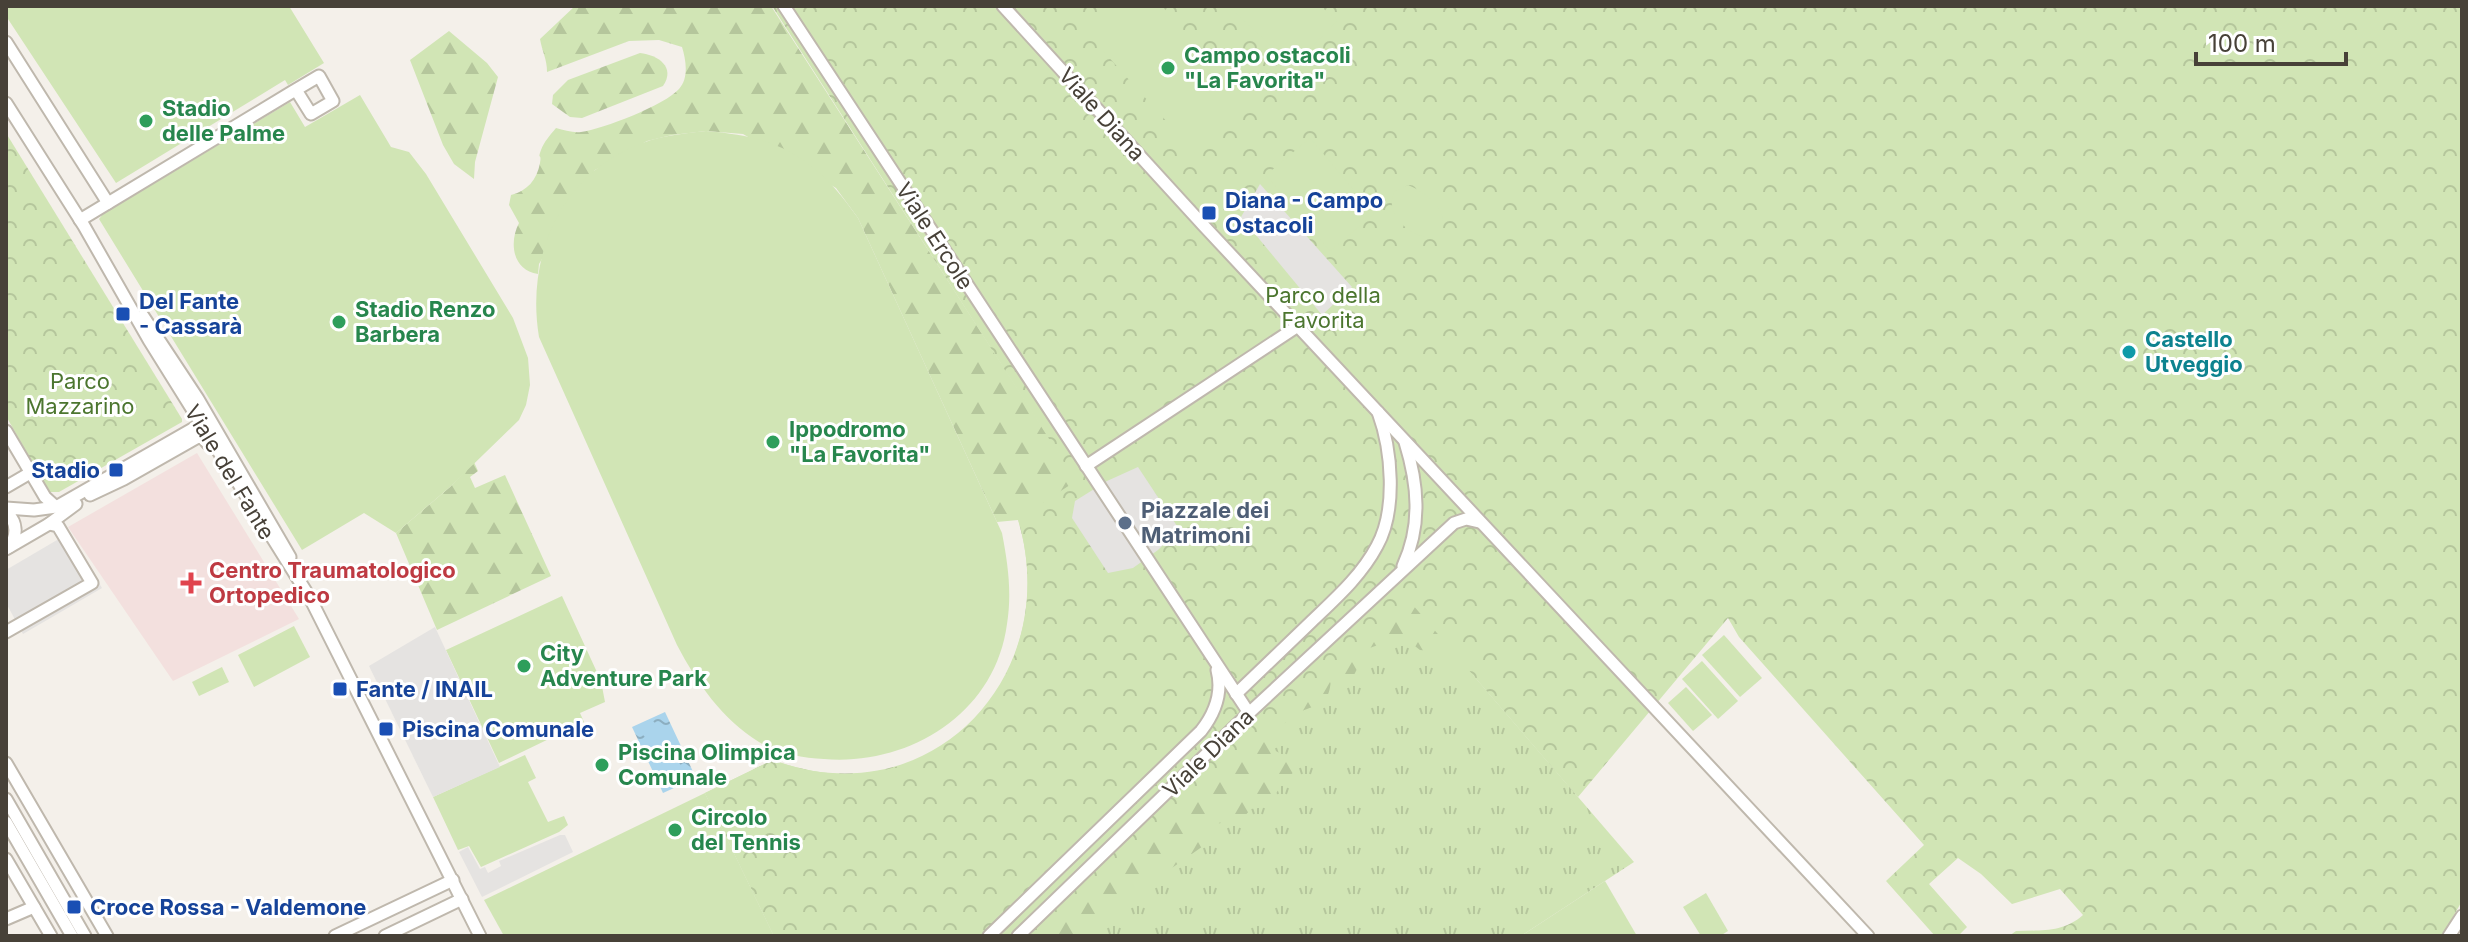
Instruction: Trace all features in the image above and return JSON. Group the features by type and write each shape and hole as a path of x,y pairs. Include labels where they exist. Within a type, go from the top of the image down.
{"street":[{"name":"Viale Ercole","path":"784,6 1249,713"},
{"name":"Viale Diana","path":"1003,6 1486,526"},
{"path":"6,42 108,203"},
{"path":"82,223 108,203 296,90"},
{"path":"6,103 152,338 191,388 278,543"},
{"path":"1086,466 1298,326"},
{"name":"Viale del Fante","path":"152,338 200,427 278,543 307,594 480,936"},
{"name":"Viale Diana","path":"1236,694 1344,590 1363,569 1378,544 1387,515 1389,494 1385,441 1376,408"},
{"path":"7,548 200,427"},
{"path":"6,510 56,507 200,427"},
{"path":"6,431 45,497 56,507"},
{"path":"90,495 198,437 203,438 247,507 278,543"},
{"name":"Viale Diana","path":"1399,573 1410,550 1416,516 1414,477 1403,437"},
{"path":"6,487 30,473"},
{"path":"6,510 15,530 7,548"},
{"name":"Viale Diana","path":"1018,936 1249,713 1459,520 1473,519 1486,526"},
{"path":"6,632 92,583 58,526 49,524"},
{"path":"1486,526 1868,936"},
{"name":"Viale Diana","path":"989,936 1201,731 1218,698 1219,675 1214,662"},
{"path":"6,763 107,936"},
{"path":"6,799 85,936"},
{"path":"6,822 72,936"},
{"path":"6,859 51,936"},
{"path":"335,936 453,880"},
{"path":"385,936 462,899"},
{"path":"6,919 34,907"},
{"path":"2449,936 2462,916"}],"shaded area":[{"path":"1260,184 1352,287 1322,315 1241,217"},
{"name":"Centro Traumatologico Ortopedico","path":"197,453 299,619 173,681 68,527"},
{"name":"Piazzale dei Matrimoni","path":"1138,467 1179,529 1158,550 1133,568 1108,573 1072,518 1075,501 1107,481"},
{"path":"69,533 102,588 23,634 6,603 6,570"},
{"path":"435,627 500,767 433,797 369,666"},
{"path":"565,835 573,852 482,897 459,852 468,847 480,869 485,867 488,873 501,866 499,861"}],"green space":[{"name":"Stadio delle Palme","path":"6,6 289,6 324,63 288,85 285,80 116,183 6,16"},
{"path":"575,6 771,6 1133,568 774,936 705,793 773,760 831,773 884,769 932,751 972,720 1003,680 1022,631 1027,577 1018,520 997,522 858,218 836,188 743,134 706,131 647,141 595,170 539,264 538,274 523,267 514,246 519,223 509,205 511,195 522,191 534,180 545,141 556,128 581,132 604,126 661,102 679,89 685,74 682,47 659,40 629,41 547,72 540,39"},
{"name":"Parco della Favorita","path":"772,6 2462,6 2462,901 2442,936 2009,936 2016,931 2059,928 2083,915 2060,889 2012,904 1981,874 1958,858 1929,884 1967,927 1958,936 1935,936 1886,881 1924,845 1739,637 1728,618 1578,797 1406,597 1045,936 774,936 705,793 773,760 831,773 885,770 933,752 973,721 1003,680 1022,631 1027,577 1018,519 1076,481"},
{"name":"Campo ostacoli \"La Favorita\"","path":"1116,6 1162,6 1250,104 1195,153 1086,32"},
{"path":"1228,6 1320,6 1338,20 1293,66"},
{"path":"449,31 487,63 498,77 475,162 474,179 454,164 443,145 410,60"},
{"path":"640,53 653,56 663,63 667,73 663,86 582,118 570,117 552,104 553,95 568,80"},
{"name":"Stadio Renzo Barbera","path":"360,95 391,147 409,152 426,174 513,318 528,358 530,385 519,420 450,487 396,533 364,513 302,550 99,219 290,102 305,127"},
{"name":"Ippodromo \"La Favorita\"","path":"706,131 755,139 794,154 827,180 858,218 1002,533 1009,578 1007,624 999,656 985,684 966,708 943,728 887,754 856,759 824,759 782,752 759,742 722,711 693,673 677,645 539,337 536,306 538,275 545,245 557,217 574,192 595,170 621,153 658,138"},
{"name":"Parco Mazzarino","path":"6,133 182,419 182,422 59,492 49,492 6,416"},
{"path":"1310,138 1374,214 1330,251 1266,175"},
{"path":"1408,185 1434,202 1442,215 1442,229 1433,237 1416,234 1396,216 1392,207 1395,191"},
{"path":"474,462 478,471 470,477 475,488 505,475 551,576 437,630 396,533"},
{"path":"1413,572 1578,797 1473,675 1459,675 1442,652 1420,650 1407,640 1397,638 1367,649 1351,681 1331,679 1328,696 1320,704 1296,714 1281,728 1270,745 1294,761 1294,772 1266,807 1251,809 1232,825 1220,823 1210,829 1206,844 1157,875 1144,890 1125,897 1111,910 1104,927 1093,936 1026,936"},
{"name":"City Adventure Park","path":"562,596 601,681 605,702 580,713 584,722 499,763 446,650"},
{"path":"1406,597 1634,862 1521,936 1045,936"},
{"path":"294,626 310,657 254,687 238,655"},
{"path":"1724,635 1762,678 1740,697 1702,655"},
{"path":"1702,661 1738,701 1718,719 1682,679"},
{"path":"222,667 229,682 199,696 192,682"},
{"path":"1686,687 1712,715 1693,731 1668,703"},
{"path":"525,755 536,778 528,782 548,822 564,816 568,825 481,867 469,846 458,850 433,797"},
{"name":"Circolo del Tennis","path":"705,793 774,936 504,936 484,900"},
{"path":"1605,881 1637,936 1521,936"},
{"path":"1706,893 1728,931 1720,936 1701,936 1683,907"}],"water":[{"name":"Piscina Olimpica Comunale","path":"665,712 696,778 663,793 632,727"}],"place":[{"name":"Campo ostacoli \"La Favorita\"","path":"1168,68"},
{"name":"Stadio delle Palme","path":"146,121"},
{"name":"Diana - Campo Ostacoli","path":"1209,213"},
{"name":"Del Fante - Cassarà","path":"123,314"},
{"name":"Stadio Renzo Barbera","path":"339,322"},
{"name":"Castello Utveggio","path":"2129,352"},
{"name":"Ippodromo \"La Favorita\"","path":"773,442"},
{"name":"Stadio","path":"116,470"},
{"name":"Piazzale dei Matrimoni","path":"1125,523"},
{"name":"Centro Traumatologico Ortopedico","path":"191,583"},
{"name":"City Adventure Park","path":"524,666"},
{"name":"Fante / INAIL","path":"340,689"},
{"name":"Piscina Comunale","path":"386,729"},
{"name":"Piscina Olimpica Comunale","path":"602,765"},
{"name":"Circolo del Tennis","path":"675,830"},
{"name":"Croce Rossa - Valdemone","path":"74,907"}]}
